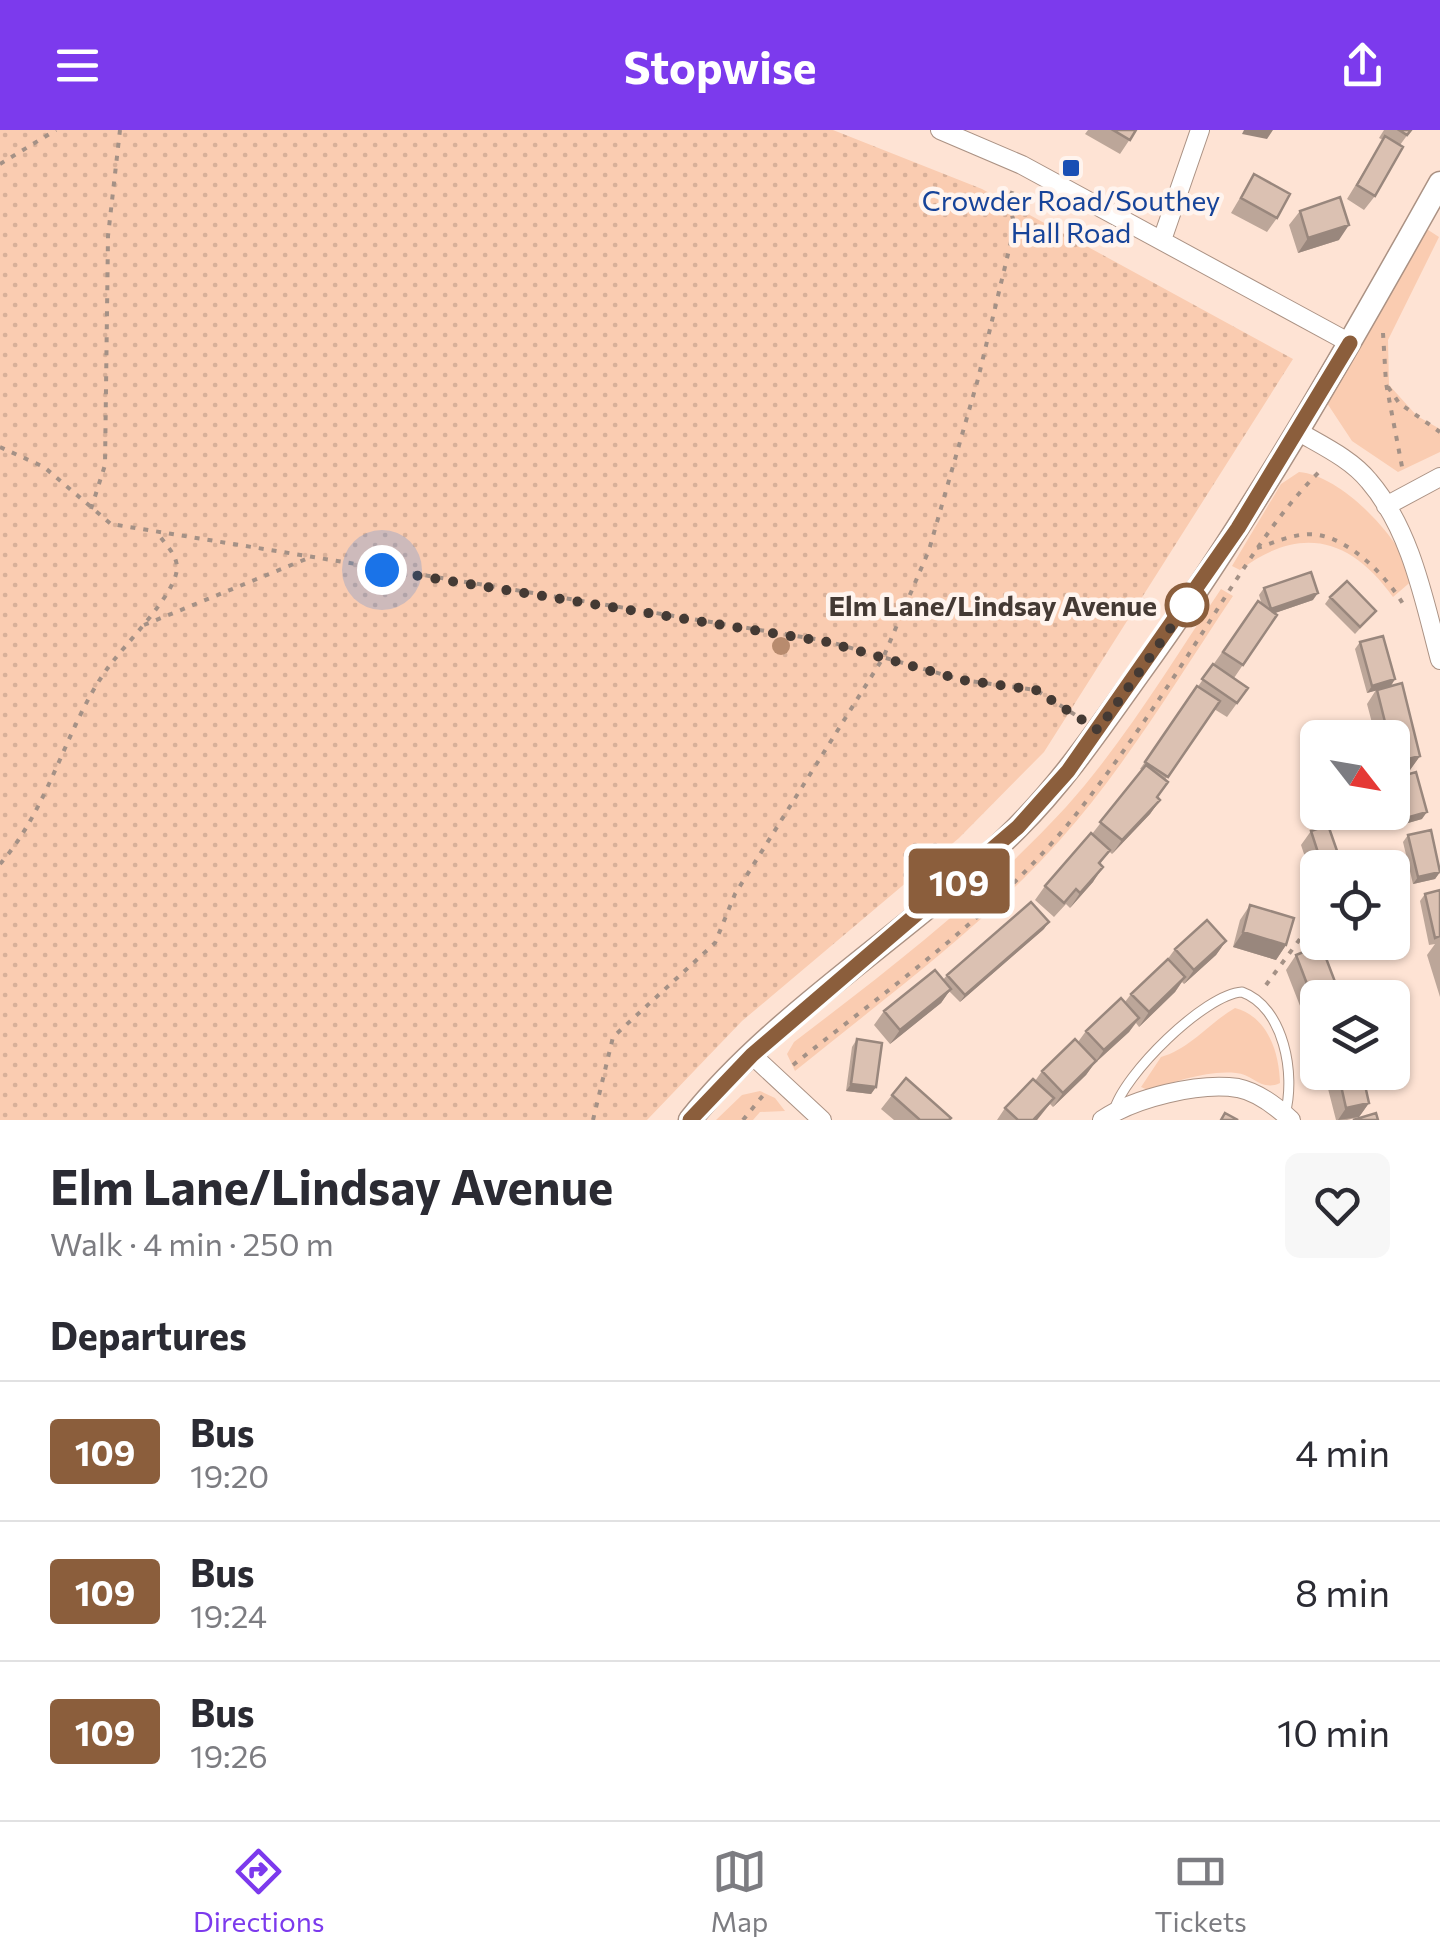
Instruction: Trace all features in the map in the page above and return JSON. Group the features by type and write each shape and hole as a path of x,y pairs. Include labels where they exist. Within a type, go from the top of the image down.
{"street":[{"path":"940,130 966,135 1350,343"},
{"path":"1162,240 1200,130"},
{"path":"690,1120 752,1055 1018,827 1098,730 1218,558 1299,432 1440,183"},
{"path":"1299,432 1368,479 1386,506 1410,554 1440,660"},
{"path":"1386,506 1440,477"},
{"path":"752,1055 822,1120"},
{"path":"1108,1116 1210,1088 1239,1088 1288,1117"}],"lane":[{"path":"1108,1116 1124,1084 1213,1002 1228,993 1256,998 1276,1024 1288,1074 1288,1117"}],"path":[{"path":"0,164 56,130"},
{"path":"91,510 105,465 108,236 120,130"},
{"path":"593,1120 613,1037 715,943 736,894 884,658 928,550 978,379 1015,225 1008,203 1022,165"},
{"path":"1381,288 1386,383 1407,492"},
{"path":"1386,383 1399,402 1440,432"},
{"path":"0,447 44,467 112,524 827,642 962,680 1036,690 1098,730"},
{"path":"0,864 28,824 104,672 169,590 177,569 173,553 159,534"},
{"path":"1218,558 1315,534 1352,552 1389,580 1403,604 1424,599"},
{"path":"140,627 308,558"},
{"path":"1256,998 1300,938"}],"shaded area":[{"path":"0,130 833,130 982,189 1293,359 1044,752 959,838 742,1021 647,1120 0,1120"},
{"path":"1419,224 1439,237 1388,340 1389,385 1417,416 1440,429 1440,452 1398,472 1352,441 1321,394"},
{"path":"1299,472 1334,485 1368,512 1396,546 1414,579 1393,597 1359,561 1323,544 1283,547 1240,570 1232,566 1281,484"},
{"path":"1221,589 1233,596 1129,752 1060,840 966,932 795,1071 787,1054 794,1042 969,901 1066,807 1128,728"},
{"path":"1235,1008 1256,1019 1270,1037 1280,1083 1268,1085 1242,1074 1214,1073 1148,1090 1141,1087 1161,1057 1181,1048"},
{"path":"760,1091 775,1098 785,1111 760,1112 753,1120 716,1120 742,1095"}],"building":[{"path":"1113,130 1136,130 1130,140"},
{"path":"1385,136 1403,147 1375,196 1357,185"},
{"path":"1254,174 1290,194 1277,218 1241,198"},
{"path":"1340,197 1349,225 1308,238 1300,211"},
{"path":"1311,572 1318,593 1271,609 1264,588"},
{"path":"1347,581 1376,611 1360,627 1330,597"},
{"path":"1258,601 1277,615 1243,665 1223,652"},
{"path":"1383,636 1395,679 1372,686 1360,642"},
{"path":"1213,664 1248,688 1237,703 1202,679"},
{"path":"1402,683 1420,756 1410,758 1410,720 1384,720 1377,690"},
{"path":"1197,686 1220,701 1168,777 1145,762"},
{"path":"1146,765 1168,782 1157,797 1160,800 1122,840 1100,822"},
{"path":"1416,772 1427,812 1410,817 1410,774"},
{"path":"1330,830 1337,850 1317,850 1311,831"},
{"path":"1431,830 1440,872 1418,877 1408,835"},
{"path":"1091,833 1110,850 1099,863 1103,867 1080,893 1076,889 1064,903 1045,886"},
{"path":"1440,890 1440,936 1435,938 1425,894"},
{"path":"1031,902 1049,922 965,995 947,975"},
{"path":"1250,905 1294,918 1286,945 1243,932"},
{"path":"1207,920 1226,941 1194,970 1175,949"},
{"path":"1300,953 1300,960 1327,960 1334,980 1306,980 1296,955"},
{"path":"1168,959 1185,977 1149,1012 1131,994"},
{"path":"935,970 951,989 900,1030 884,1011"},
{"path":"1121,998 1139,1018 1104,1050 1086,1031"},
{"path":"857,1039 882,1043 876,1087 851,1084"},
{"path":"1075,1039 1096,1061 1063,1093 1042,1071"},
{"path":"906,1078 951,1118 920,1120 892,1095"},
{"path":"1033,1079 1054,1098 1033,1120 1018,1120 1005,1108"},
{"path":"1342,1090 1366,1090 1369,1103 1346,1108"},
{"path":"1376,1113 1378,1120 1353,1120"}],"bus line":[{"name":"109","path":"690,1120 752,1055 962,879 1018,827 1068,771 1238,528 1350,343"}],"place":[{"name":"Crowder Road/Southey Hall Road","path":"1071,168"},
{"name":"Elm Lane/Lindsay Avenue","path":"1187,605"}],"route":[{"path":"382,570 827,642 962,680 1036,690 1098,730 1187,605"}]}
